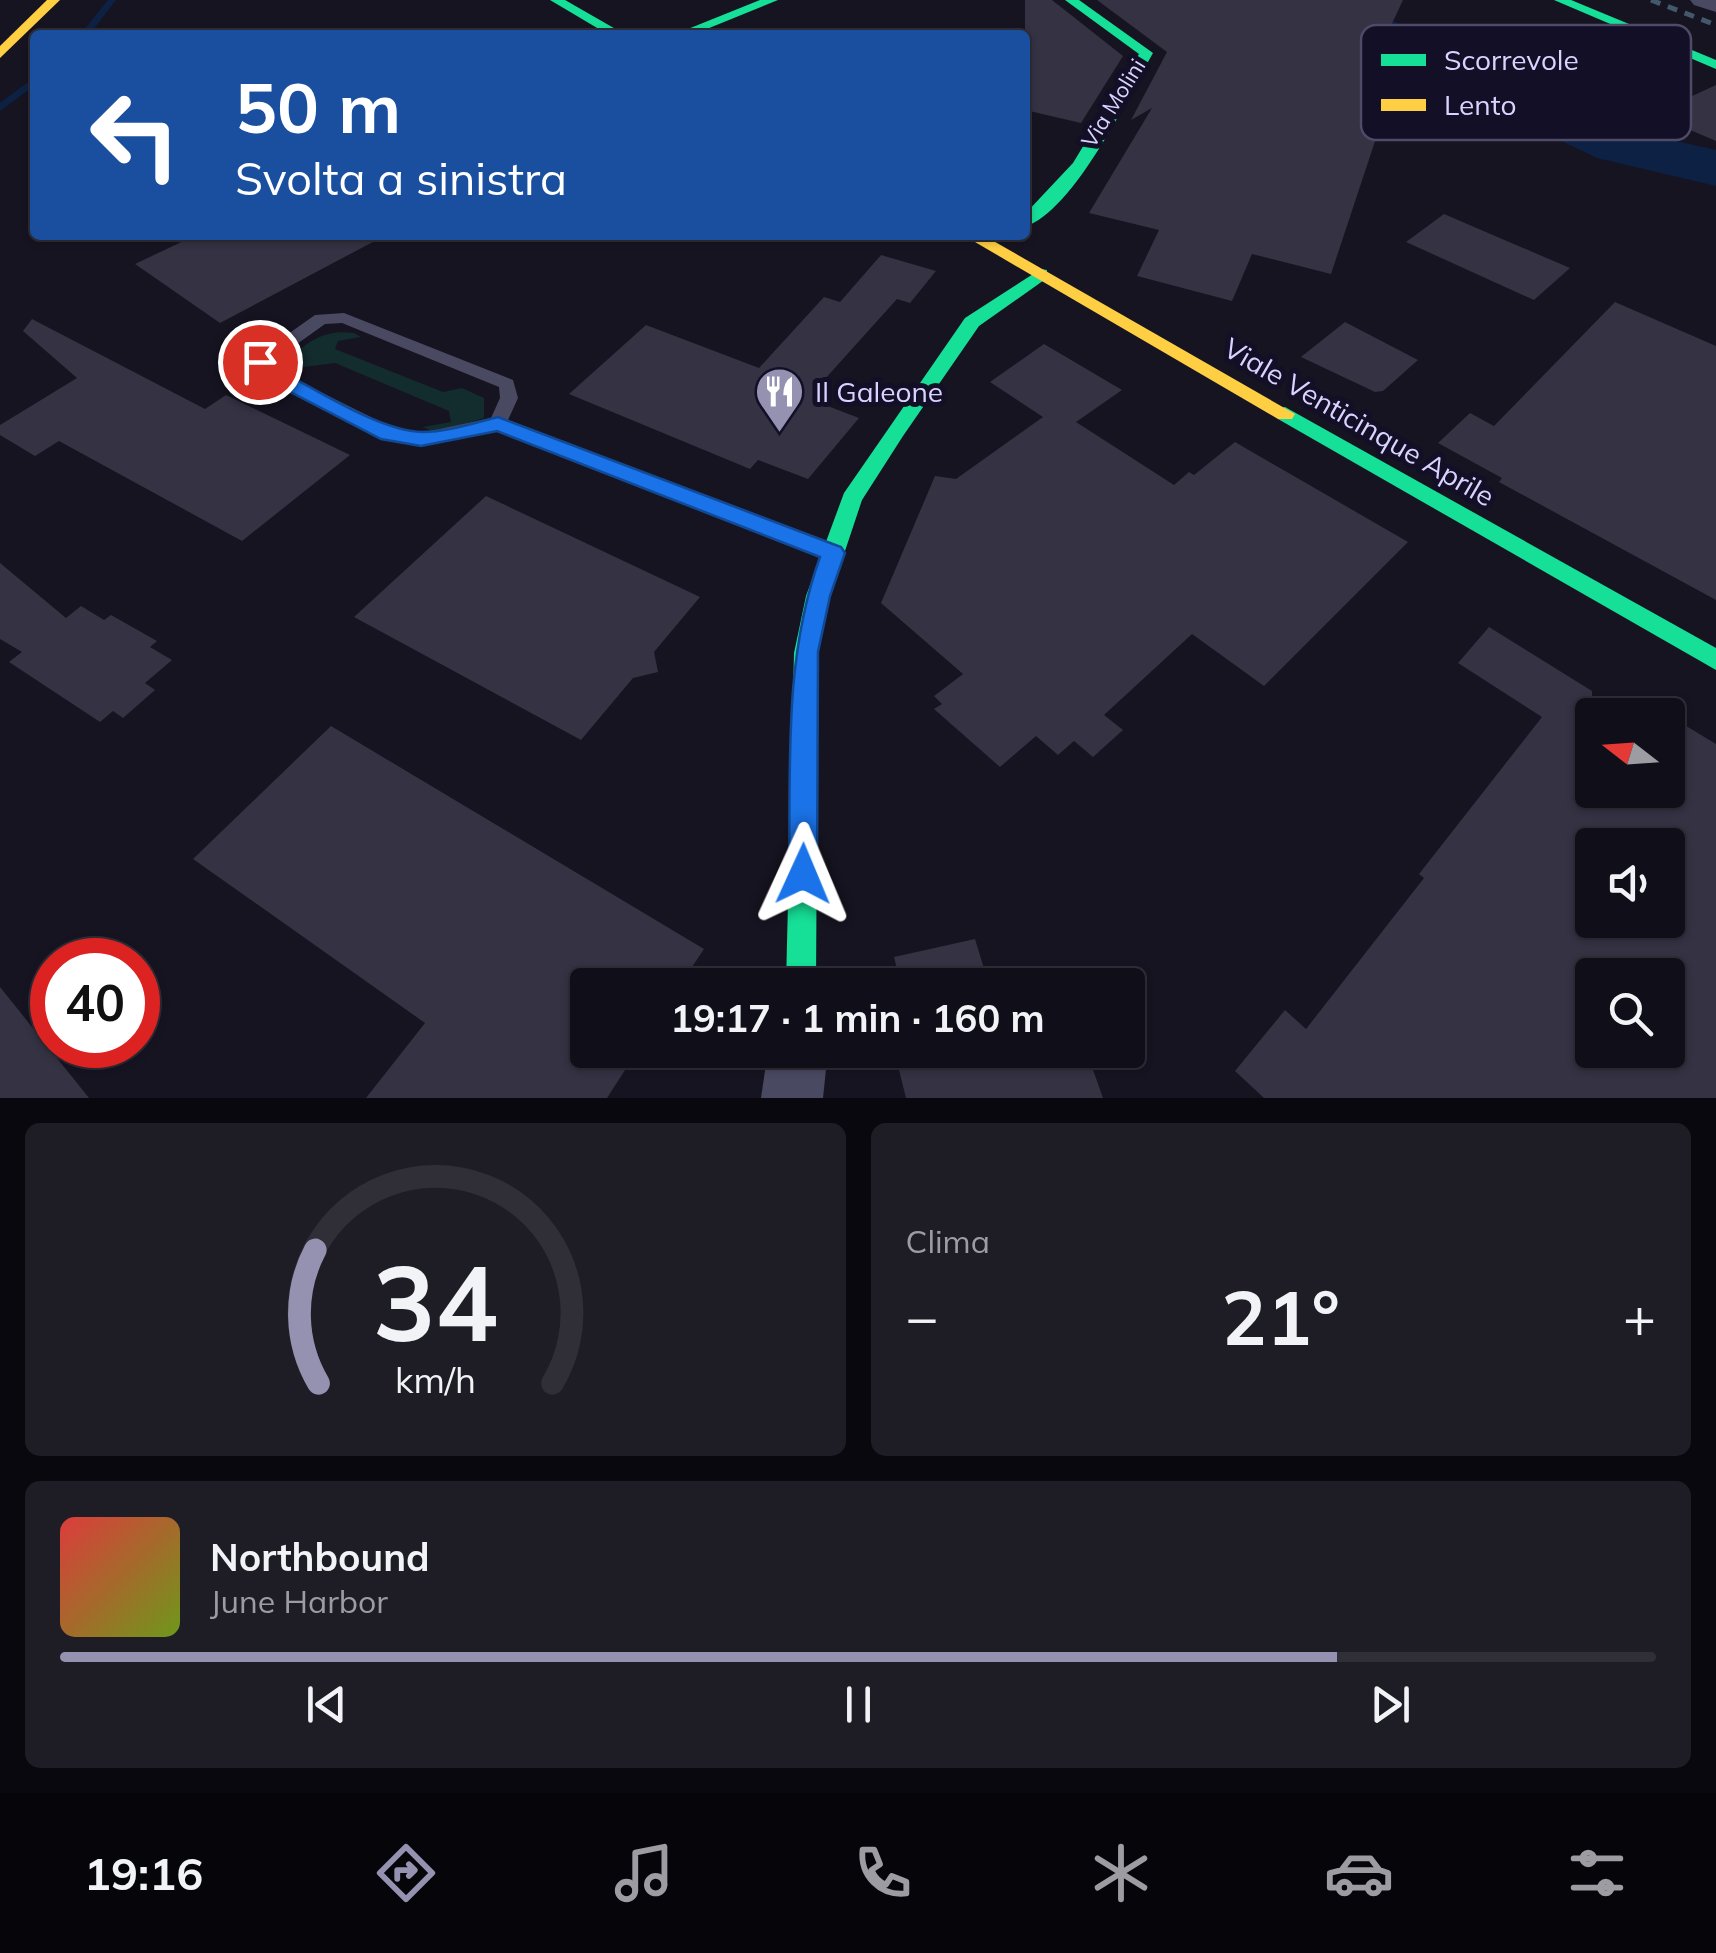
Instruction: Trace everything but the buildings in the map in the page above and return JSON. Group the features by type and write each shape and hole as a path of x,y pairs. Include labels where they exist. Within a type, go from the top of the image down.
{"street":[{"path":"0,54 54,0"},
{"path":"556,0 610,30"},
{"path":"693,30 772,0"},
{"name":"Via Molini","path":"1030,220 1058,191 1146,53 1072,0"},
{"path":"1560,0 1620,25"},
{"path":"1610,0 1670,25"},
{"path":"1702,0 1716,5"},
{"path":"1691,34 1716,44"},
{"path":"1691,55 1716,65"},
{"name":"Viale Venticinque Aprile","path":"989,240 1041,274 1716,660"},
{"path":"801,968 806,652 818,596 852,499 972,322 1041,274"},
{"path":"792,1098 796,1068"}],"lane":[{"path":"498,424 510,398 507,384 344,318 321,319 260,362 263,370 388,434 421,439 498,424 833,553"}],"green space":[{"path":"331,333 354,333 361,337 338,341 335,349 443,392 462,388 484,398 484,418 436,433 423,427 451,422 449,411 335,363 296,368 297,352 310,342"}],"waterway":[{"path":"88,30 112,0"},
{"path":"1307,0 1361,25"},
{"path":"0,108 30,84"},
{"path":"1607,140 1716,168"}],"railway":[{"path":"1651,0 1716,25"}],"traffic: fast":[{"path":"556,0 610,30"},
{"path":"693,30 772,0"},
{"path":"1030,218 1079,166 1146,53 1071,0"},
{"path":"1560,0 1620,25"},
{"path":"1691,55 1716,65"},
{"path":"801,968 806,653 818,596 852,499 896,431 972,322 1041,274"},
{"path":"1285,414 1716,660"}],"traffic: slow":[{"path":"0,54 54,0"},
{"path":"980,240 1285,414"}],"place":[{"name":"Il Galeone","path":"780,434"}],"route":[{"path":"260,362 263,370 388,434 421,439 498,424 833,553 818,596 806,652 803,874"}]}
